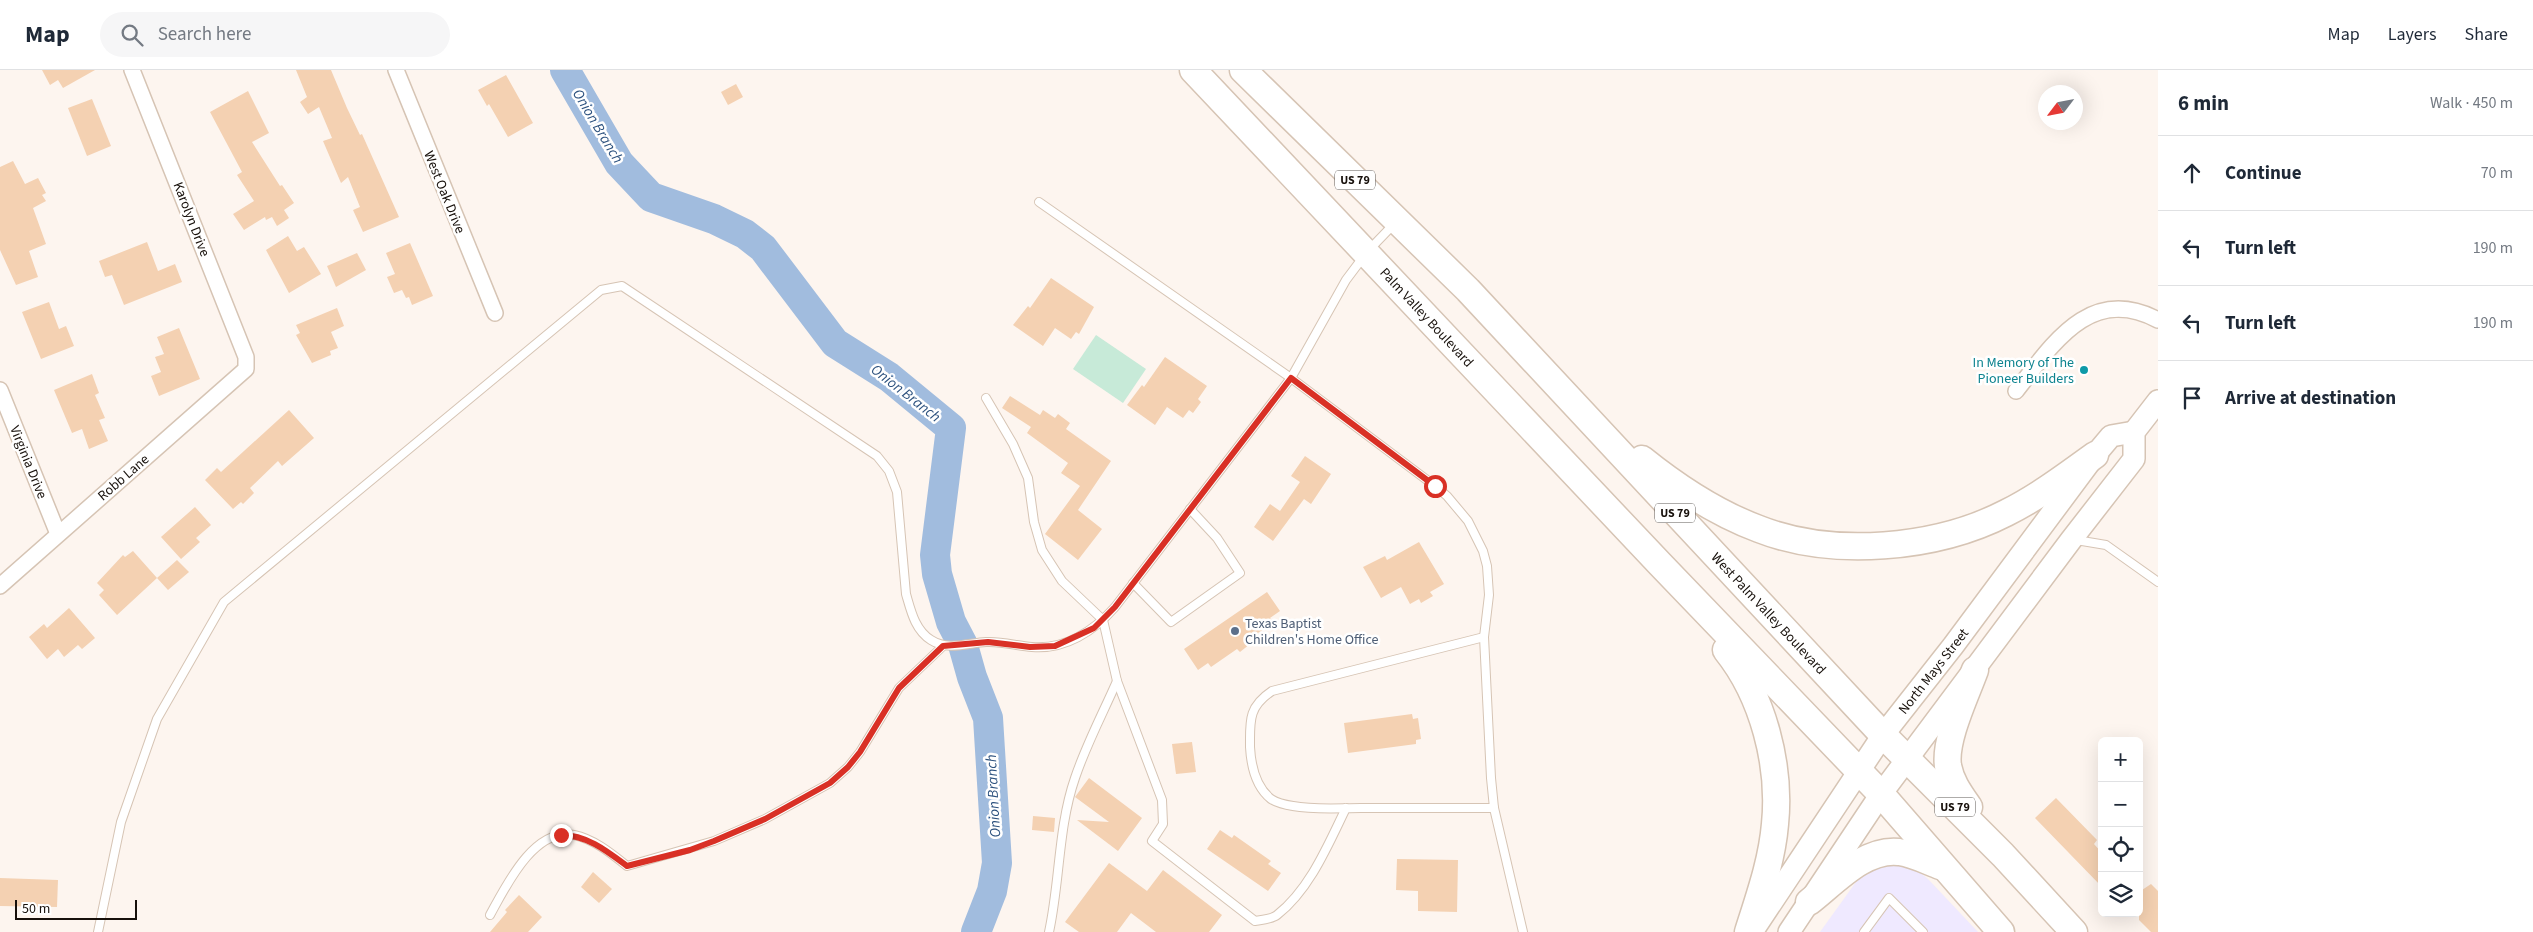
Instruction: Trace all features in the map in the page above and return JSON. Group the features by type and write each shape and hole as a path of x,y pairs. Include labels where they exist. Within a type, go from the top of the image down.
{"highway":[{"name":"Palm Valley Boulevard","path":"1193,70 1660,564"},
{"name":"US 79","path":"1242,70 1397,221"},
{"name":"West Palm Valley Boulevard","path":"1397,221 1468,290 1883,735 2002,855 2074,932"},
{"path":"1566,397 1651,466 1703,503 1760,530 1812,542 1840,545 1898,544 1926,541 1951,534 2005,514 2029,501 2095,455"},
{"name":"US 79","path":"1660,564 1880,794 2001,932"},
{"path":"1660,564 1741,672 1760,713 1770,748 1775,784 1775,824 1768,865 1750,932"},
{"path":"1975,670 1952,735 1948,752 1948,765 1956,789 2002,855"},
{"path":"1809,902 1858,864 1880,853 1899,852 1943,867"}],"main road":[{"path":"1789,932 1880,794 1908,760 2071,540 2134,459 2134,432 2156,409"},
{"name":"North Mays Street","path":"1750,932 1883,735 1953,646 2095,455 2111,436 2134,432"}],"street":[{"name":"Karolyn Drive","path":"132,70 246,357 246,369"},
{"name":"West Oak Drive","path":"396,70 495,313"},
{"path":"2016,391 2057,339 2085,317 2100,311 2116,309 2134,310 2158,320"},
{"name":"Robb Lane","path":"0,586 246,369"},
{"name":"Virginia Drive","path":"0,390 58,534"}],"lane":[{"path":"1038,202 1291,378 1435,486 1460,510 1476,537 1487,566 1489,595 1484,637 1489,746 1494,808 1522,929 1514,932"},
{"path":"98,932 121,822 157,719 224,602 601,290 622,286 877,456 889,471 897,492 906,594 916,626 929,640 943,646 988,642 1030,647 1055,646 1084,634 1103,620 1133,583 1291,378 1346,280 1367,252 1397,221"},
{"path":"986,398 1013,444 1028,478 1035,529 1042,550 1062,580 1103,620 1118,681 1162,800 1164,824 1152,841 1255,921 1276,916 1294,896 1320,861 1346,808"},
{"path":"1133,583 1171,622 1240,573 1217,538 1190,509"},
{"path":"2071,540 2093,541 2106,545 2158,582"},
{"path":"1484,637 1272,691 1257,704 1250,724 1251,755 1258,782 1264,792 1273,800 1294,807 1494,808"},
{"path":"490,915 514,873 529,854 551,838 575,835 605,850 627,866 690,850 714,841 765,819 810,796 830,783 848,767 899,688 943,646"},
{"path":"1049,932 1055,903 1065,820 1074,779 1118,681"},
{"path":"1864,932 1889,898 1923,932"}],"shaded area":[{"path":"1906,861 1928,879 1978,932 1820,932 1856,882 1879,862"}],"green space":[{"path":"1096,335 1146,369 1123,403 1073,369"}],"building":[{"path":"42,70 95,70 63,88 58,80 50,85"},
{"path":"296,70 331,70 399,217 363,232 353,210 360,207 348,177 341,183 323,141 332,138 319,107 308,114 300,102 307,97"},
{"path":"506,75 533,123 508,137 489,104 487,106 478,90"},
{"path":"736,84 743,97 728,105 721,92"},
{"path":"248,91 269,133 252,142 280,186 282,185 294,203 284,210 289,218 277,226 272,217 266,220 265,217 244,230 233,214 254,201 237,175 242,172 210,112"},
{"path":"92,99 111,146 87,156 68,108"},
{"path":"13,161 25,184 38,178 46,193 42,195 46,201 33,208 46,244 29,251 38,277 16,285 0,250 0,167"},
{"path":"288,236 297,251 304,247 321,274 289,293 266,250"},
{"path":"147,242 158,271 175,264 182,282 124,305 112,275 105,277 99,261"},
{"path":"410,243 433,296 412,305 409,297 406,298 402,290 394,293 387,277 395,274 386,253"},
{"path":"357,253 366,270 336,287 327,266"},
{"path":"1051,278 1094,307 1079,334 1076,332 1071,339 1055,328 1043,346 1013,325 1028,306 1030,308"},
{"path":"49,302 59,329 66,326 74,346 41,359 22,312"},
{"path":"337,308 344,326 331,332 338,348 330,351 331,355 312,363 296,335 300,333 296,325"},
{"path":"179,328 200,379 159,396 151,376 161,372 155,357 164,354 157,337"},
{"path":"1165,357 1207,386 1198,399 1201,402 1193,413 1189,410 1183,418 1167,407 1155,425 1127,405 1142,385 1144,387"},
{"path":"92,374 99,393 95,395 105,418 99,420 108,441 89,449 82,429 72,433 54,390"},
{"path":"1010,396 1040,415 1043,410 1055,418 1058,414 1070,423 1066,429 1111,461 1078,510 1102,529 1078,560 1045,534 1080,486 1061,473 1068,463 1027,433 1031,427 1002,408"},
{"path":"289,410 314,438 282,466 278,461 250,488 254,493 243,504 241,502 233,509 205,480 217,468 221,472"},
{"path":"1305,456 1331,474 1311,504 1304,499 1273,541 1254,527 1270,504 1280,511 1300,482 1291,476"},
{"path":"195,507 211,525 196,538 200,542 181,559 161,537"},
{"path":"1419,542 1444,584 1430,592 1433,596 1421,603 1419,599 1410,604 1401,587 1381,598 1363,567 1385,556 1387,560"},
{"path":"133,551 157,578 117,615 99,595 104,590 97,583 123,555 125,557"},
{"path":"177,560 189,572 168,590 157,578"},
{"name":"Texas Baptist Children's Home Office","path":"1267,592 1280,611 1270,618 1273,622 1247,641 1250,644 1240,652 1237,649 1211,667 1208,663 1198,670 1184,649"},
{"path":"69,608 95,638 82,649 78,645 64,657 58,649 47,659 29,637 44,624 47,628"},
{"path":"1412,714 1413,719 1418,718 1421,739 1416,740 1416,744 1348,753 1344,723"},
{"path":"1192,742 1196,772 1176,774 1172,744"},
{"path":"1089,778 1142,818 1118,851 1077,820 1109,822 1075,797"},
{"path":"2056,798 2097,840 2094,844 2098,848 2098,883 2035,818"},
{"path":"1033,816 1055,818 1054,832 1032,830"},
{"path":"1220,830 1232,838 1234,835 1271,861 1268,864 1281,873 1268,891 1207,849"},
{"path":"1397,859 1458,860 1457,912 1418,911 1418,891 1396,890"},
{"path":"1109,863 1147,891 1163,870 1222,915 1209,932 1156,932 1131,913 1117,932 1079,932 1065,922"},
{"path":"593,872 612,889 599,903 581,887"},
{"path":"0,878 58,880 57,907 0,906"},
{"path":"2151,884 2158,891 2158,932 2151,932 2139,920 2139,917 2143,917 2143,889"},
{"path":"519,895 542,917 528,932 490,932 507,912 505,910"}],"waterway":[{"name":"Onion Branch","path":"565,70 619,163 651,197 714,219 745,234 763,248 835,343 889,377 951,428 935,555 937,574 951,622 963,645 972,677 988,718 997,863 992,891 976,932"}],"place":[{"name":"In Memory of The Pioneer Builders","path":"2084,370"},
{"name":"Texas Baptist Children's Home Office","path":"1235,631"}],"route":[{"path":"561,835 575,835 593,843 627,866 690,850 714,841 765,819 810,796 830,783 848,767 860,752 899,688 943,646 988,642 1040,648 1055,646 1094,628 1115,607 1291,378 1435,486"}]}
